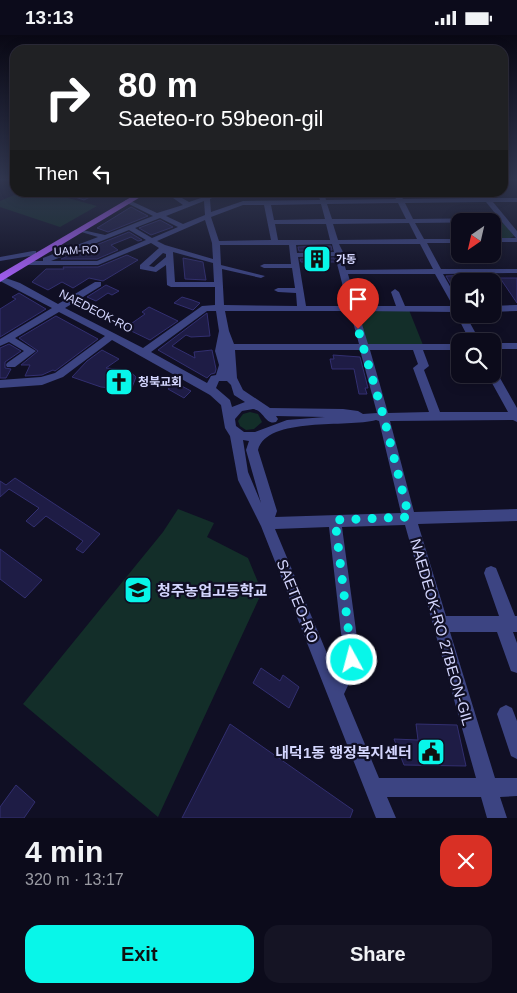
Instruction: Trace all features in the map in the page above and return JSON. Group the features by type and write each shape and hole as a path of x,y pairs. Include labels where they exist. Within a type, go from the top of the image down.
{"main road":[{"path":"24,263 32,253 98,215"},
{"path":"0,278 105,215"}],"street":[{"path":"40,263 158,215 184,227"},
{"name":"UAM-RO","path":"24,263 98,263 213,215"},
{"path":"268,215 275,243"},
{"path":"299,215 300,221"},
{"name":"NAEDEOK-RO 27BEON-GIL","path":"327,215 340,254 378,417 497,818"},
{"path":"409,215 451,295"},
{"path":"499,215 517,238"},
{"path":"208,217 216,243 220,309 224,331 230,347 232,379 236,382 238,392 268,412 343,413 378,417 517,417 498,383"},
{"path":"271,225 300,221 451,220"},
{"path":"271,225 282,227"},
{"path":"129,227 162,247 261,276"},
{"path":"80,230 105,237"},
{"path":"501,239 517,238"},
{"path":"216,243 451,241"},
{"path":"292,243 302,309"},
{"path":"0,259 32,253"},
{"path":"294,255 340,254"},
{"path":"170,259 170,285 218,284"},
{"path":"264,266 296,269"},
{"path":"343,272 517,271"},
{"name":"NAEDEOK-RO","path":"0,278 179,371 215,384"},
{"path":"4,340 98,284"},
{"path":"0,287 18,286"},
{"path":"278,290 299,291"},
{"path":"395,292 402,310"},
{"path":"144,352 205,308 451,311"},
{"path":"501,309 517,308"},
{"path":"215,384 224,365 220,351 224,331"},
{"path":"0,384 42,381 59,375 112,335"},
{"path":"4,340 31,351 11,365"},
{"path":"501,346 517,346"},
{"path":"230,347 451,347"},
{"path":"417,347 424,366 418,368 436,417"},
{"path":"215,384 232,379"},
{"path":"215,384 226,403 231,428 235,432 248,437 284,425 308,421 353,420 378,417"},
{"path":"230,417 238,408 257,405"},
{"path":"268,412 272,422 254,443 252,450 270,511 266,523 517,515"},
{"name":"SAETEO-RO","path":"235,432 239,445 240,465 251,498 266,523 386,818"},
{"path":"335,520 352,660 336,693"},
{"path":"491,573 510,624 517,665"},
{"path":"440,624 510,624"},
{"path":"506,714 517,750"},
{"path":"374,788 517,787"}],"green space":[{"path":"23,215 82,215 60,227"},
{"path":"501,223 505,224 514,236 501,239"},
{"path":"409,310 423,345 373,346 366,344 358,314 361,311"},
{"path":"250,412 258,414 262,422 254,429 246,430 240,426 238,421 243,414"},
{"path":"178,509 214,523 207,537 248,558 262,592 158,817 23,704 163,532"}],"building":[{"path":"119,215 148,216 108,232 97,228"},
{"path":"160,220 173,227 151,235 139,228"},
{"path":"129,232 142,240 138,241 131,237 111,245 118,250 97,259 61,259"},
{"path":"331,246 332,250 299,251 298,247"},
{"path":"127,255 138,260 103,281 89,278 73,288 62,282 48,290 32,282 46,269 98,267"},
{"path":"183,258 203,262 206,280 185,279"},
{"name":"가동","path":"334,258 335,262 301,262 300,259"},
{"path":"446,276 451,276 451,285"},
{"path":"501,278 517,278 517,303 501,279"},
{"path":"106,285 119,291 112,295 108,293 96,301 87,297"},
{"path":"19,293 46,309 0,337 0,309 16,299 12,297"},
{"path":"182,297 200,303 193,310 174,303"},
{"path":"149,307 178,321 150,340 125,328 145,314 142,312"},
{"path":"207,313 210,336 191,337 186,335 172,346 195,358 194,352 212,350 216,369 215,373 207,378 158,350"},
{"path":"56,316 98,339 55,371 53,370 42,375 25,376 30,365 21,365 38,351 19,338"},
{"path":"9,344 21,351 5,362 5,368 11,369 6,378 0,378 0,348"},
{"path":"102,350 119,359 106,368 128,370 136,377 131,390 101,387 72,377 87,361"},
{"path":"333,355 360,357 368,388 365,388 367,394 359,394 354,369 332,369 330,359 334,359"},
{"path":"176,383 191,391 184,398 168,389"},
{"path":"15,478 100,534 83,553 76,549 83,541 46,516 34,527 26,521 39,508 9,489 0,497 0,481 6,485"},
{"path":"0,549 42,580 25,598 0,579"},
{"path":"261,668 280,681 283,675 299,687 289,708 253,683"},
{"path":"230,724 353,810 350,818 182,818"},
{"name":"내덕1동 행정복지센터","path":"416,724 457,725 466,766 404,765 394,739 418,740"},
{"path":"16,785 35,802 24,818 0,818 0,807"}],"place":[{"name":"가동","path":"317,259"},
{"name":"청북교회","path":"119,382"},
{"name":"청주농업고등학교","path":"138,590"},
{"name":"내덕1동 행정복지센터","path":"431,752"}],"route":[{"path":"352,660 335,520 409,517 384,418 358,329"}]}
